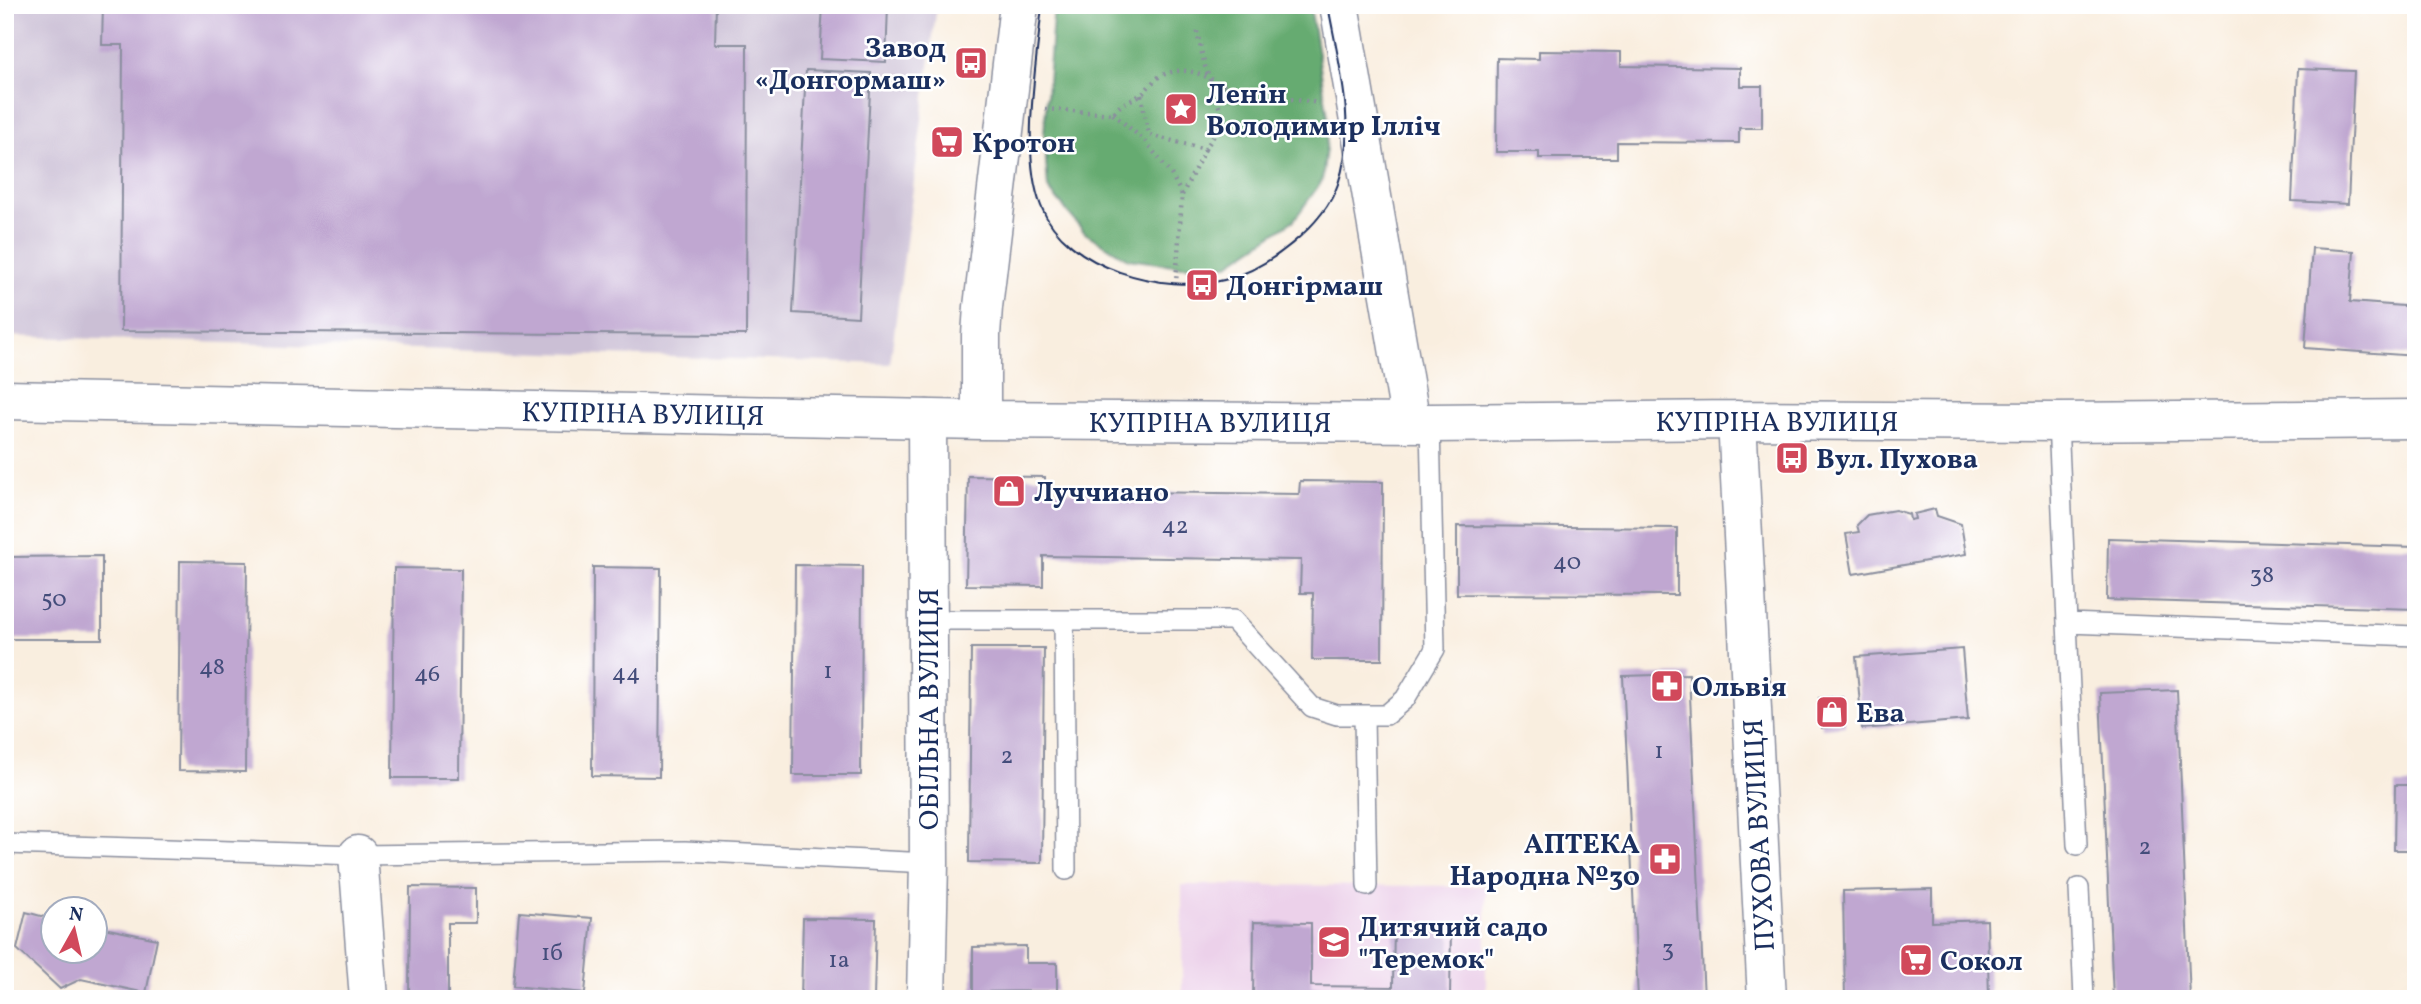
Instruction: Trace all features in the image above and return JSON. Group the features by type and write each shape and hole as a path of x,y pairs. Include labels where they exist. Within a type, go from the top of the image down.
{"main road":[{"path":"981,421 982,316 1019,5"},
{"path":"1339,5 1357,111 1421,423"},
{"name":"КУПРІНА ВУЛИЦЯ","path":"5,400 981,421 1421,423 2416,419"},
{"name":"ОБІЛЬНА ВУЛИЦЯ","path":"926,999 929,863 927,419"},
{"name":"ПУХОВА ВУЛИЦЯ","path":"1737,420 1767,999"},
{"path":"358,855 369,999"}],"lane":[{"path":"2058,422 2077,845"},
{"path":"928,620 1233,620 1312,706 1337,715 1386,715 1405,699 1435,649 1421,423"},
{"path":"1064,620 1066,870"},
{"path":"2068,623 2416,636"},
{"path":"1364,716 1367,886"},
{"path":"5,844 358,855 685,851 929,863"},
{"path":"2079,888 2084,999"}],"path":[{"path":"1176,283 1182,195 1205,149 1224,121 1196,28"},
{"path":"1113,114 1120,104 1141,94 1161,75 1184,69 1209,76 1219,85 1246,94 1357,111"},
{"path":"1141,94 1149,135 1205,149"},
{"path":"1033,108 1113,114 1145,141 1171,174 1182,195"}],"shaded area":[{"path":"5,5 937,5 890,364 5,336"},
{"name":"Дитячий садо \"Теремок\"","path":"1182,885 1486,886 1486,999 1182,999"}],"green space":[{"path":"1054,5 1310,5 1329,123 1322,181 1294,220 1227,265 1181,266 1128,259 1085,233 1048,188 1044,134"}],"building":[{"path":"103,5 716,5 715,44 747,44 746,335 121,331 123,45 102,45"},
{"path":"823,5 888,5 886,62 820,59"},
{"path":"1539,51 1621,52 1621,66 1740,68 1740,86 1762,86 1762,128 1739,128 1739,143 1617,142 1617,158 1539,158 1539,152 1496,152 1497,58 1539,59"},
{"path":"2298,69 2354,71 2348,204 2292,201"},
{"path":"806,70 871,73 858,317 793,313"},
{"path":"2312,248 2354,251 2350,302 2416,307 2416,356 2305,348"},
{"path":"968,476 1045,477 1045,491 1299,494 1300,481 1383,482 1382,660 1312,660 1313,593 1300,593 1301,560 1043,556 1043,586 966,585"},
{"path":"1935,509 1937,516 1961,524 1966,554 1853,574 1846,534 1859,532 1857,525 1867,515 1895,510 1909,514 1910,520 1915,519 1914,514"},
{"path":"1457,526 1677,528 1677,595 1457,594"},
{"path":"2108,538 2416,547 2416,609 2107,600"},
{"path":"102,556 102,639 5,639 5,557"},
{"path":"180,561 247,562 245,772 178,771"},
{"path":"795,565 862,566 861,775 793,775"},
{"path":"593,567 661,568 659,777 592,776"},
{"path":"394,568 461,569 459,778 392,778"},
{"path":"971,648 1044,648 1042,863 969,862"},
{"path":"1962,649 1968,720 1862,729 1856,657"},
{"path":"1689,674 1704,999 1638,999 1623,676"},
{"path":"2177,690 2190,999 2113,999 2100,693"},
{"name":"Ева","path":"1842,696 1845,726 1822,728 1819,698"},
{"path":"2395,785 2416,785 2416,850 2394,850"},
{"path":"410,887 476,888 476,923 448,923 448,999 409,999"},
{"name":"Сокол","path":"1932,889 1932,922 1987,920 1989,999 1845,999 1843,891"},
{"path":"26,912 38,915 38,965 108,965 108,929 157,939 146,993 81,979 60,989 17,949"},
{"path":"519,912 592,918 585,993 513,986"},
{"path":"803,918 876,919 874,999 801,999"},
{"path":"1254,922 1311,923 1311,986 1393,987 1394,923 1451,924 1450,999 1253,999"},
{"path":"1026,946 1026,963 1057,963 1057,991 973,992 973,947"}],"tram line":[{"path":"1042,5 1031,134 1035,184 1041,206 1054,228 1072,246 1094,261 1119,272 1174,283 1224,280 1258,267 1292,244 1307,230 1331,199 1344,162 1346,117 1341,72 1328,5"}],"place":[{"name":"Завод «Донгормаш»","path":"971,63"},
{"name":"Ленін Володимир Ілліч","path":"1181,109"},
{"name":"Кротон","path":"947,142"},
{"name":"Донгірмаш","path":"1202,285"},
{"name":"Вул. Пухова","path":"1792,458"},
{"name":"Луччиано","path":"1009,491"},
{"name":"Ольвія","path":"1667,686"},
{"name":"Ева","path":"1832,712"},
{"name":"АПТЕКА Народна №30","path":"1665,859"},
{"name":"Дитячий садо \"Теремок\"","path":"1334,942"},
{"name":"Сокол","path":"1916,960"}]}
